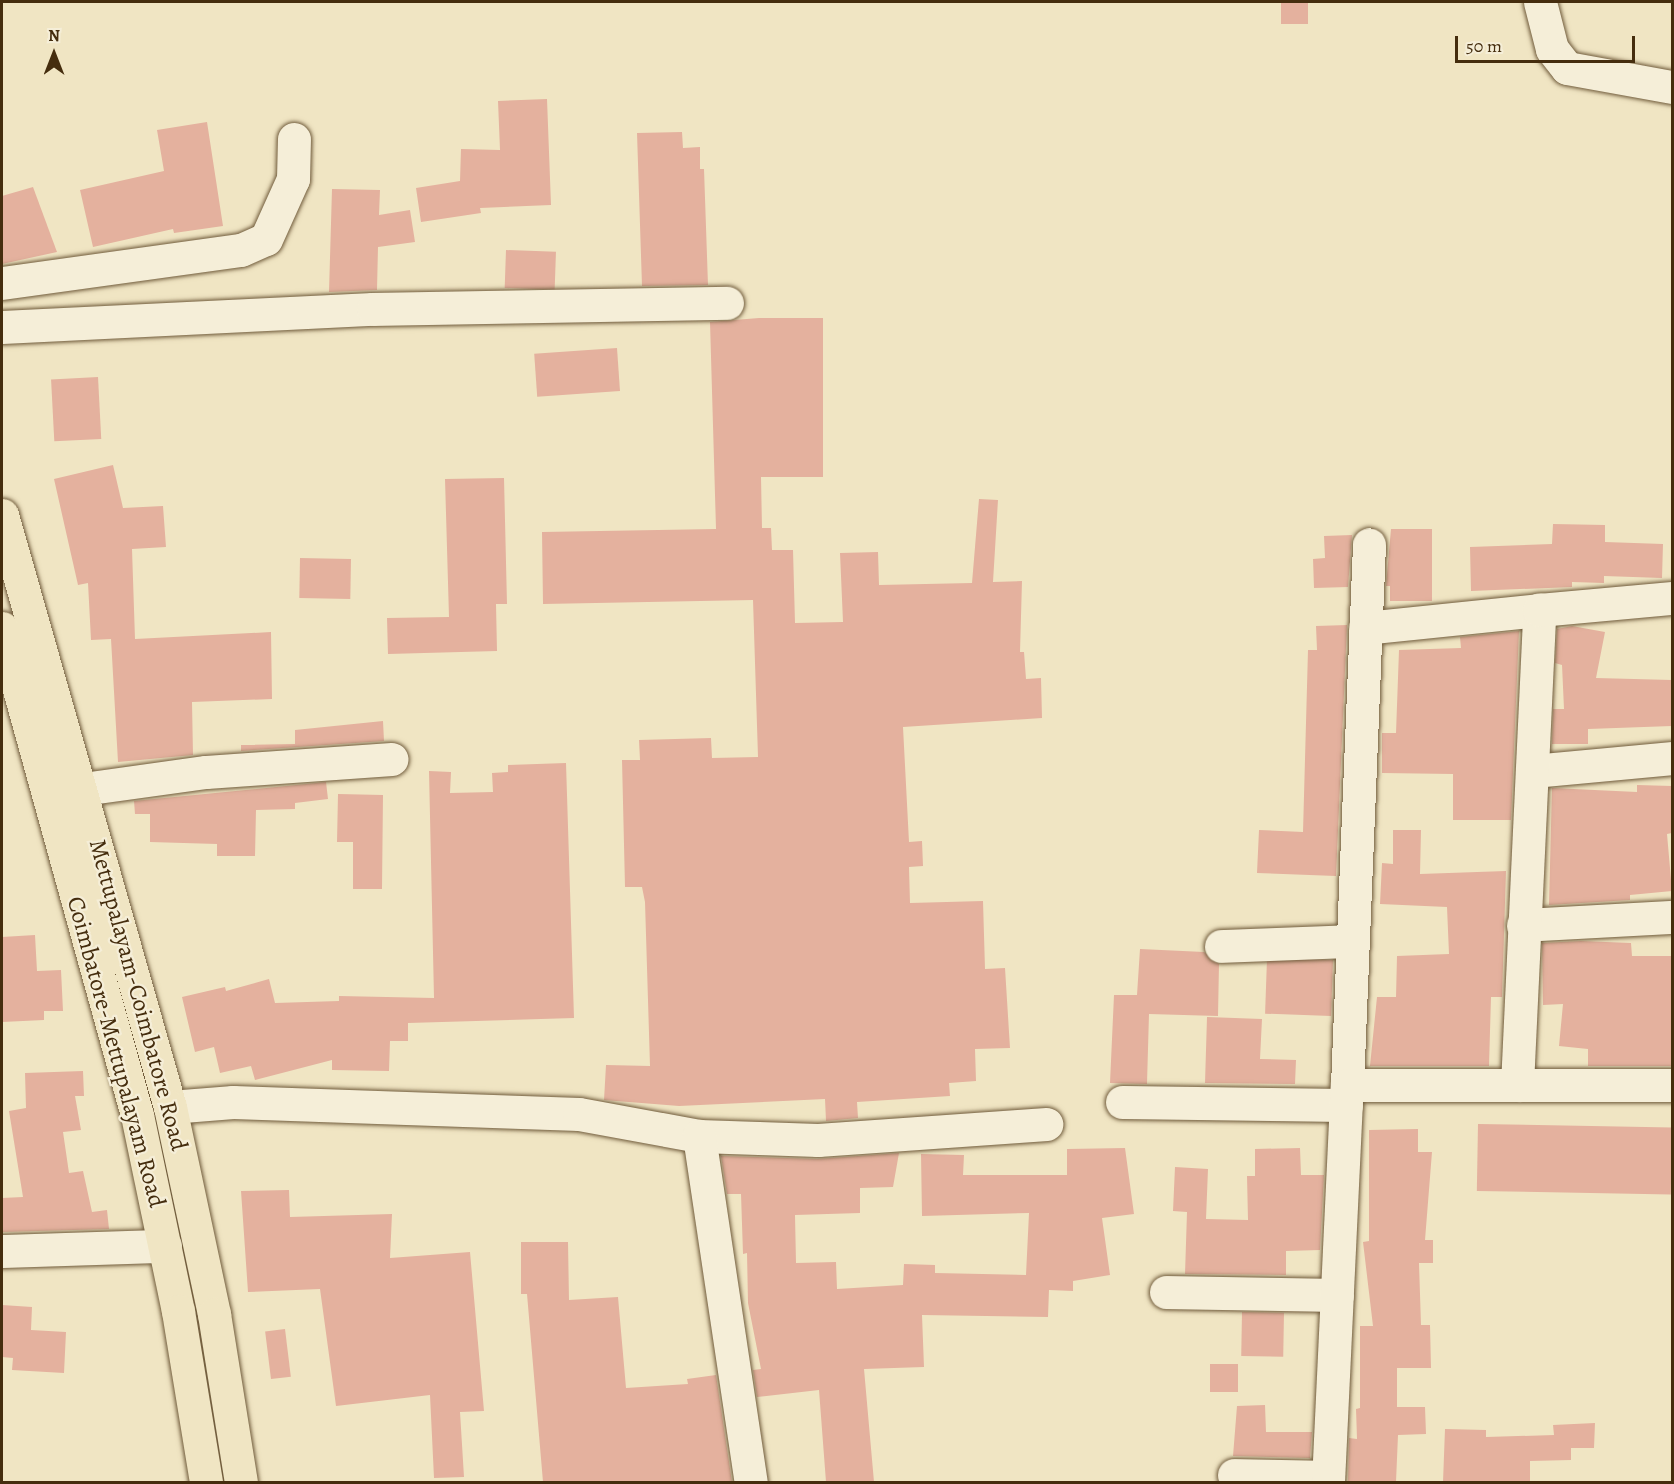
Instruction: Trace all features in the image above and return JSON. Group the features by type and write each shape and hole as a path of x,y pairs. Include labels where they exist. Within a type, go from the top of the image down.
{"highway":[{"name":"Mettupalayam-Coimbatore Road","path":"2,514 83,789 170,1107 214,1314 241,1482"},
{"name":"Coimbatore-Mettupalayam Road","path":"2,628 12,708 137,1115 165,1246 206,1482"},
{"path":"137,1115 170,1107"}],"street":[{"path":"1540,2 1552,49 1567,68 1672,87"},
{"path":"2,283 241,250 266,239 293,179 294,139"},
{"path":"2,327 374,309 727,303"},
{"path":"1234,1475 1328,1480 1369,544"},
{"path":"1365,628 1672,598"},
{"path":"1517,1085 1539,610"},
{"path":"1533,771 1672,758"},
{"path":"83,789 206,772 392,759"},
{"path":"1523,925 1672,917"},
{"path":"1221,946 1351,941"},
{"path":"1122,1102 1346,1095 1517,1085 1672,1085"},
{"path":"170,1107 233,1102 579,1114 699,1136 818,1140 1046,1124"},
{"path":"699,1136 751,1482"},
{"path":"2,1251 165,1246"},
{"path":"1166,1292 1337,1295"}],"building":[{"path":"1281,2 1308,2 1308,24 1281,24"},
{"path":"547,99 551,205 480,208 481,213 421,222 416,188 460,181 461,149 500,150 498,101"},
{"path":"207,122 223,226 174,233 173,229 93,247 80,190 164,171 157,130"},
{"path":"682,132 683,148 700,147 700,169 704,169 708,285 642,286 637,133"},
{"path":"33,187 57,252 2,264 2,196"},
{"path":"332,189 380,190 379,215 410,210 415,242 378,247 377,290 329,292"},
{"path":"506,250 556,252 555,290 505,288"},
{"path":"759,318 823,318 823,477 761,477 762,528 771,528 772,550 793,550 795,623 843,622 840,553 878,552 879,585 972,583 979,499 998,500 993,582 1022,581 1020,652 1024,652 1026,679 1041,678 1042,718 903,727 909,842 922,841 923,866 909,867 910,903 983,901 985,969 1005,968 1010,1048 975,1049 976,1081 949,1083 950,1096 857,1102 858,1118 826,1121 825,1099 679,1106 604,1100 606,1065 650,1066 645,902 642,887 625,887 622,760 640,760 639,740 711,738 712,758 758,757 753,600 543,604 542,532 716,529 710,322"},
{"path":"617,348 620,391 537,397 534,354"},
{"path":"98,377 101,439 54,441 51,379"},
{"path":"113,465 123,508 163,506 166,547 132,549 135,639 271,632 272,699 192,702 193,755 118,762 111,639 91,640 88,583 78,585 54,479"},
{"path":"504,478 507,604 496,604 497,651 388,654 387,618 449,617 445,479"},
{"path":"1553,524 1605,525 1605,542 1663,544 1662,578 1604,576 1604,583 1572,582 1572,587 1471,591 1470,547 1552,544"},
{"path":"1391,529 1432,529 1432,601 1390,601 1390,586 1386,586"},
{"path":"1352,535 1348,587 1314,588 1313,559 1325,558 1324,536"},
{"path":"300,558 351,559 350,599 299,598"},
{"path":"1347,625 1336,876 1257,873 1259,830 1303,832 1308,650 1317,650 1316,626"},
{"path":"1572,626 1605,632 1596,678 1672,680 1672,726 1588,729 1588,744 1552,744 1553,709 1564,709 1562,665 1555,663 1557,629"},
{"path":"1519,631 1511,820 1453,820 1453,774 1382,773 1382,733 1396,733 1399,650 1461,648 1460,637"},
{"path":"383,721 384,741 241,751 241,745 295,744 295,730"},
{"path":"566,763 574,1018 408,1023 408,1041 390,1041 389,1071 332,1070 332,1060 255,1080 251,1066 220,1073 214,1047 195,1052 182,997 225,987 226,991 269,979 275,1003 339,1001 339,996 434,998 429,771 451,772 450,793 493,792 492,773 508,772 508,765"},
{"path":"326,782 328,799 295,803 295,809 256,810 255,856 217,856 217,844 150,842 150,814 135,814 134,801"},
{"path":"1637,785 1672,786 1672,833 1667,834 1672,891 1630,895 1630,900 1549,905 1552,788 1637,792"},
{"path":"338,794 383,795 382,889 353,889 353,842 337,842"},
{"path":"1393,830 1421,830 1420,874 1506,871 1502,997 1491,997 1489,1066 1370,1066 1377,997 1396,997 1397,956 1449,954 1447,907 1380,904 1382,863 1393,864"},
{"path":"35,935 37,971 61,970 63,1011 44,1011 44,1020 2,1022 2,937"},
{"path":"1581,941 1631,943 1632,956 1672,956 1672,1066 1588,1066 1588,1049 1559,1046 1563,1004 1543,1005 1542,943"},
{"path":"1140,949 1204,952 1219,964 1218,1016 1149,1014 1147,1084 1110,1083 1114,995 1137,995"},
{"path":"1267,958 1333,960 1331,1016 1265,1014"},
{"path":"1207,1017 1262,1019 1260,1059 1296,1060 1295,1084 1205,1083"},
{"path":"83,1071 84,1096 75,1096 81,1130 63,1132 69,1173 83,1171 92,1212 107,1210 109,1229 2,1232 2,1198 23,1197 9,1111 26,1108 25,1073"},
{"path":"1478,1124 1672,1127 1671,1194 1477,1191"},
{"path":"1418,1129 1418,1152 1432,1152 1425,1240 1433,1240 1433,1263 1419,1263 1421,1325 1430,1325 1431,1368 1397,1368 1397,1407 1425,1407 1426,1434 1398,1435 1396,1482 1348,1482 1349,1438 1357,1439 1356,1409 1360,1408 1360,1326 1373,1326 1363,1242 1369,1241 1369,1130"},
{"path":"1125,1148 1134,1214 1102,1218 1110,1275 1073,1281 1073,1291 1049,1290 1048,1317 922,1315 924,1367 864,1369 874,1482 826,1482 819,1390 757,1397 753,1370 761,1369 748,1303 747,1253 743,1254 741,1194 727,1194 721,1156 817,1159 899,1153 893,1187 860,1188 860,1213 795,1215 796,1263 836,1262 837,1289 903,1285 904,1264 935,1265 935,1273 1026,1275 1029,1213 922,1216 921,1154 964,1155 963,1175 1067,1175 1067,1149"},
{"path":"1300,1148 1301,1175 1324,1175 1320,1250 1286,1251 1286,1275 1185,1274 1187,1212 1173,1211 1175,1167 1208,1169 1206,1219 1248,1220 1247,1176 1255,1176 1255,1149"},
{"path":"289,1190 290,1217 392,1214 390,1258 470,1252 484,1411 460,1412 464,1477 434,1478 430,1395 336,1406 320,1289 248,1292 241,1191"},
{"path":"521,1242 568,1242 569,1300 618,1297 626,1388 688,1384 687,1379 716,1375 732,1482 543,1482 527,1294 521,1294"},
{"path":"2,1305 32,1307 31,1330 66,1332 64,1373 12,1370 13,1358 2,1357"},
{"path":"1242,1312 1284,1313 1283,1357 1241,1356"},
{"path":"285,1329 291,1377 271,1379 265,1331"},
{"path":"1210,1364 1238,1364 1238,1392 1210,1392"},
{"path":"1265,1405 1266,1432 1312,1432 1310,1458 1233,1456 1237,1406"},
{"path":"1595,1423 1594,1448 1571,1448 1571,1460 1530,1461 1530,1482 1443,1482 1445,1429 1486,1430 1486,1437 1554,1435 1553,1425"}]}
